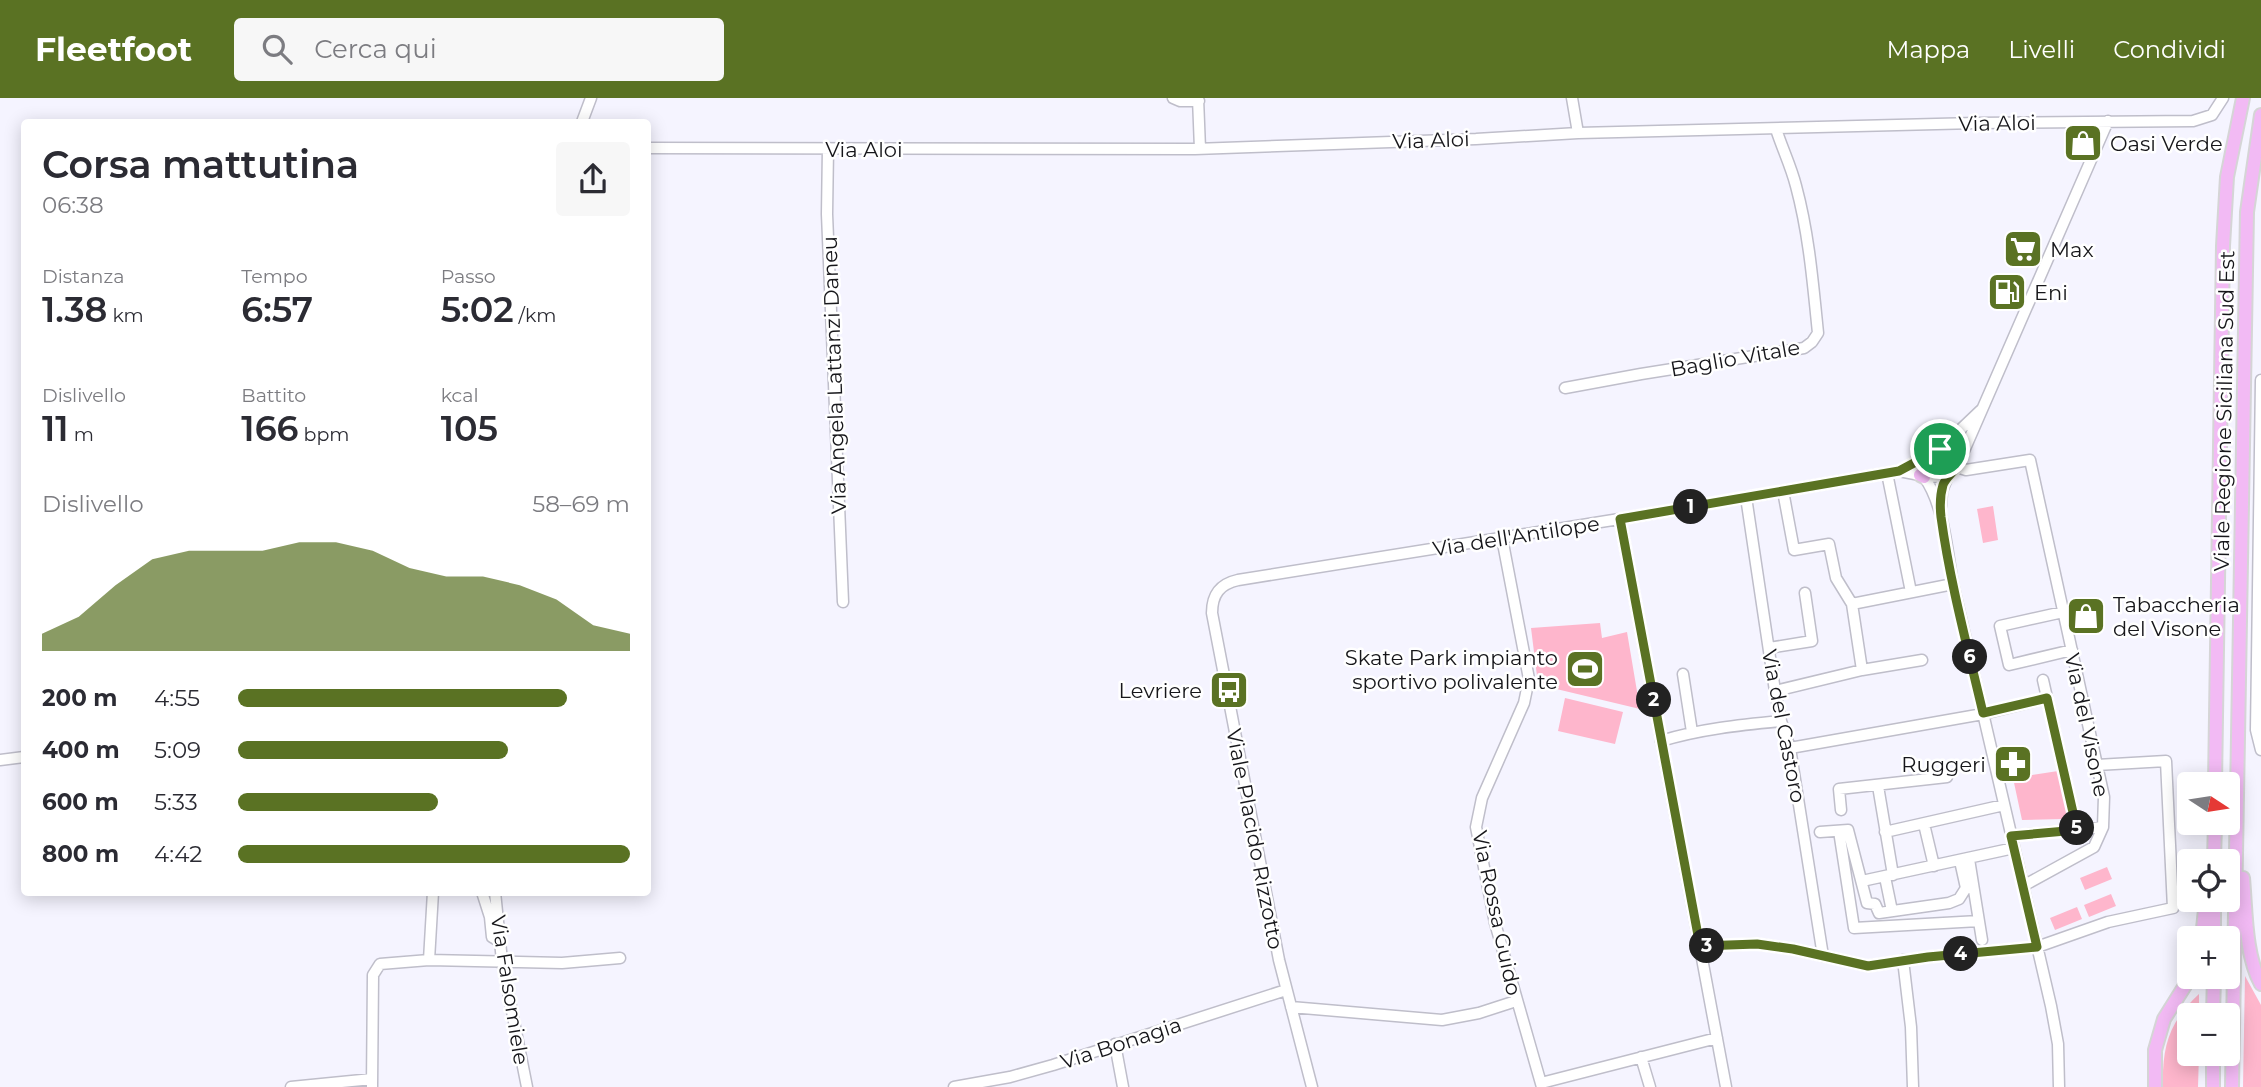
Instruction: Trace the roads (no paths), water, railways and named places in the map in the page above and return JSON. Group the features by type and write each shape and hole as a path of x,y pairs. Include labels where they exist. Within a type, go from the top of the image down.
{"main road":[{"name":"Viale Regione Siciliana Sud Est","path":"2215,772 2223,246 2227,177 2243,98"},
{"name":"Viale Regione Siciliana Sud Est","path":"2239,772 2247,212 2261,115"},
{"path":"2240,832 2247,924 2255,972 2261,984"},
{"name":"Viale Regione Siciliana Sud Est","path":"2232,1087 2237,835"},
{"path":"2155,1087 2155,1051 2164,1019 2183,989"},
{"path":"2213,1066 2213,1087"}],"street":[{"path":"583,119 591,98"},
{"path":"1173,98 1180,101 1198,99 1200,149"},
{"path":"1572,98 1578,133"},
{"name":"Via Aloi","path":"651,148 1200,149 1578,133 2193,121 2213,115 2223,98"},
{"path":"1940,514 1942,491 1948,475 1966,450 2108,121"},
{"name":"Baglio Vitale","path":"1565,388 1722,361 1775,355 1804,348 1812,342 1818,333 1808,244 1796,184 1776,129"},
{"name":"Via Angela Lattanzi Daneu","path":"828,148 827,214 843,602"},
{"name":"Viale Regione Siciliana Sud Est","path":"2261,380 2259,672 2256,730 2261,750"},
{"path":"1899,471 1940,449 1984,407"},
{"path":"1940,449 1951,450 1958,457 1958,464"},
{"path":"1921,459 1918,467 1931,486 1940,514 1953,584 2037,947 2058,1044 2059,1087"},
{"name":"Via del Visone","path":"1958,464 1966,470 2030,460 2104,797 2103,827 2094,847 2023,886"},
{"path":"1899,471 1922,476 1948,475"},
{"name":"Via dell'Antilope","path":"1218,590 1226,583 1238,580 1899,471"},
{"path":"1887,473 1911,592"},
{"path":"1783,491 1794,550 1829,544 1836,578 1852,604 1862,670"},
{"name":"Via del Castoro","path":"1746,497 1775,691 1790,748 1823,956"},
{"path":"1620,519 1726,1087"},
{"name":"Via Rossa Guido","path":"1502,538 1529,679 1524,703 1482,798 1476,827 1495,923 1541,1085"},
{"path":"1852,604 1953,584"},
{"name":"Viale Placido Rizzotto","path":"1218,590 1212,604 1212,613 1286,990 1312,1087"},
{"path":"1769,648 1812,641 1805,593"},
{"path":"2063,612 2000,626 2009,665 2072,650"},
{"path":"1775,691 1862,670 1922,660"},
{"path":"1683,674 1692,732"},
{"path":"2043,680 2077,830"},
{"path":"1790,748 1983,713 2047,698"},
{"path":"1661,741 1726,726 1781,720"},
{"path":"0,760 21,757"},
{"path":"1700,946 1757,944 1868,966 2037,947 2108,922 2174,908 2166,761 2097,765"},
{"path":"1841,810 1839,789 1947,777"},
{"path":"1878,786 1892,911"},
{"path":"1885,832 2004,805"},
{"path":"1924,824 1934,866"},
{"name":"Via del Visone","path":"2011,836 2103,827"},
{"path":"1820,832 1848,830 1867,903"},
{"path":"1839,831 1854,928 1979,921"},
{"path":"1862,881 2014,848"},
{"path":"1879,913 1959,899 1966,888 1965,860"},
{"path":"1965,860 1982,940"},
{"path":"429,960 433,896"},
{"path":"483,896 490,917 492,937 499,941"},
{"name":"Via Falsomiele","path":"495,896 502,961 527,1087"},
{"path":"1851,905 1875,904 1880,926"},
{"path":"291,1087 372,1083 373,975 376,968 385,962 429,960 562,963 620,958"},
{"path":"1903,960 1912,1027 1913,1087"},
{"name":"Via Bonagia","path":"954,1087 1010,1077 1286,990"},
{"path":"1291,1007 1442,1020 1479,1013 1516,1001"},
{"path":"1541,1085 1717,1038"},
{"path":"1115,1044 1123,1087"},
{"path":"1641,1057 1646,1086"}],"place":[{"name":"Oasi Verde","path":"2083,143"},
{"name":"Max","path":"2023,249"},
{"name":"Eni","path":"2007,292"},
{"name":"Tabaccheria del Visone","path":"2086,616"},
{"name":"Skate Park impianto sportivo polivalente","path":"1585,669"},
{"name":"Levriere","path":"1229,690"},
{"name":"Ruggeri","path":"2013,764"}]}
